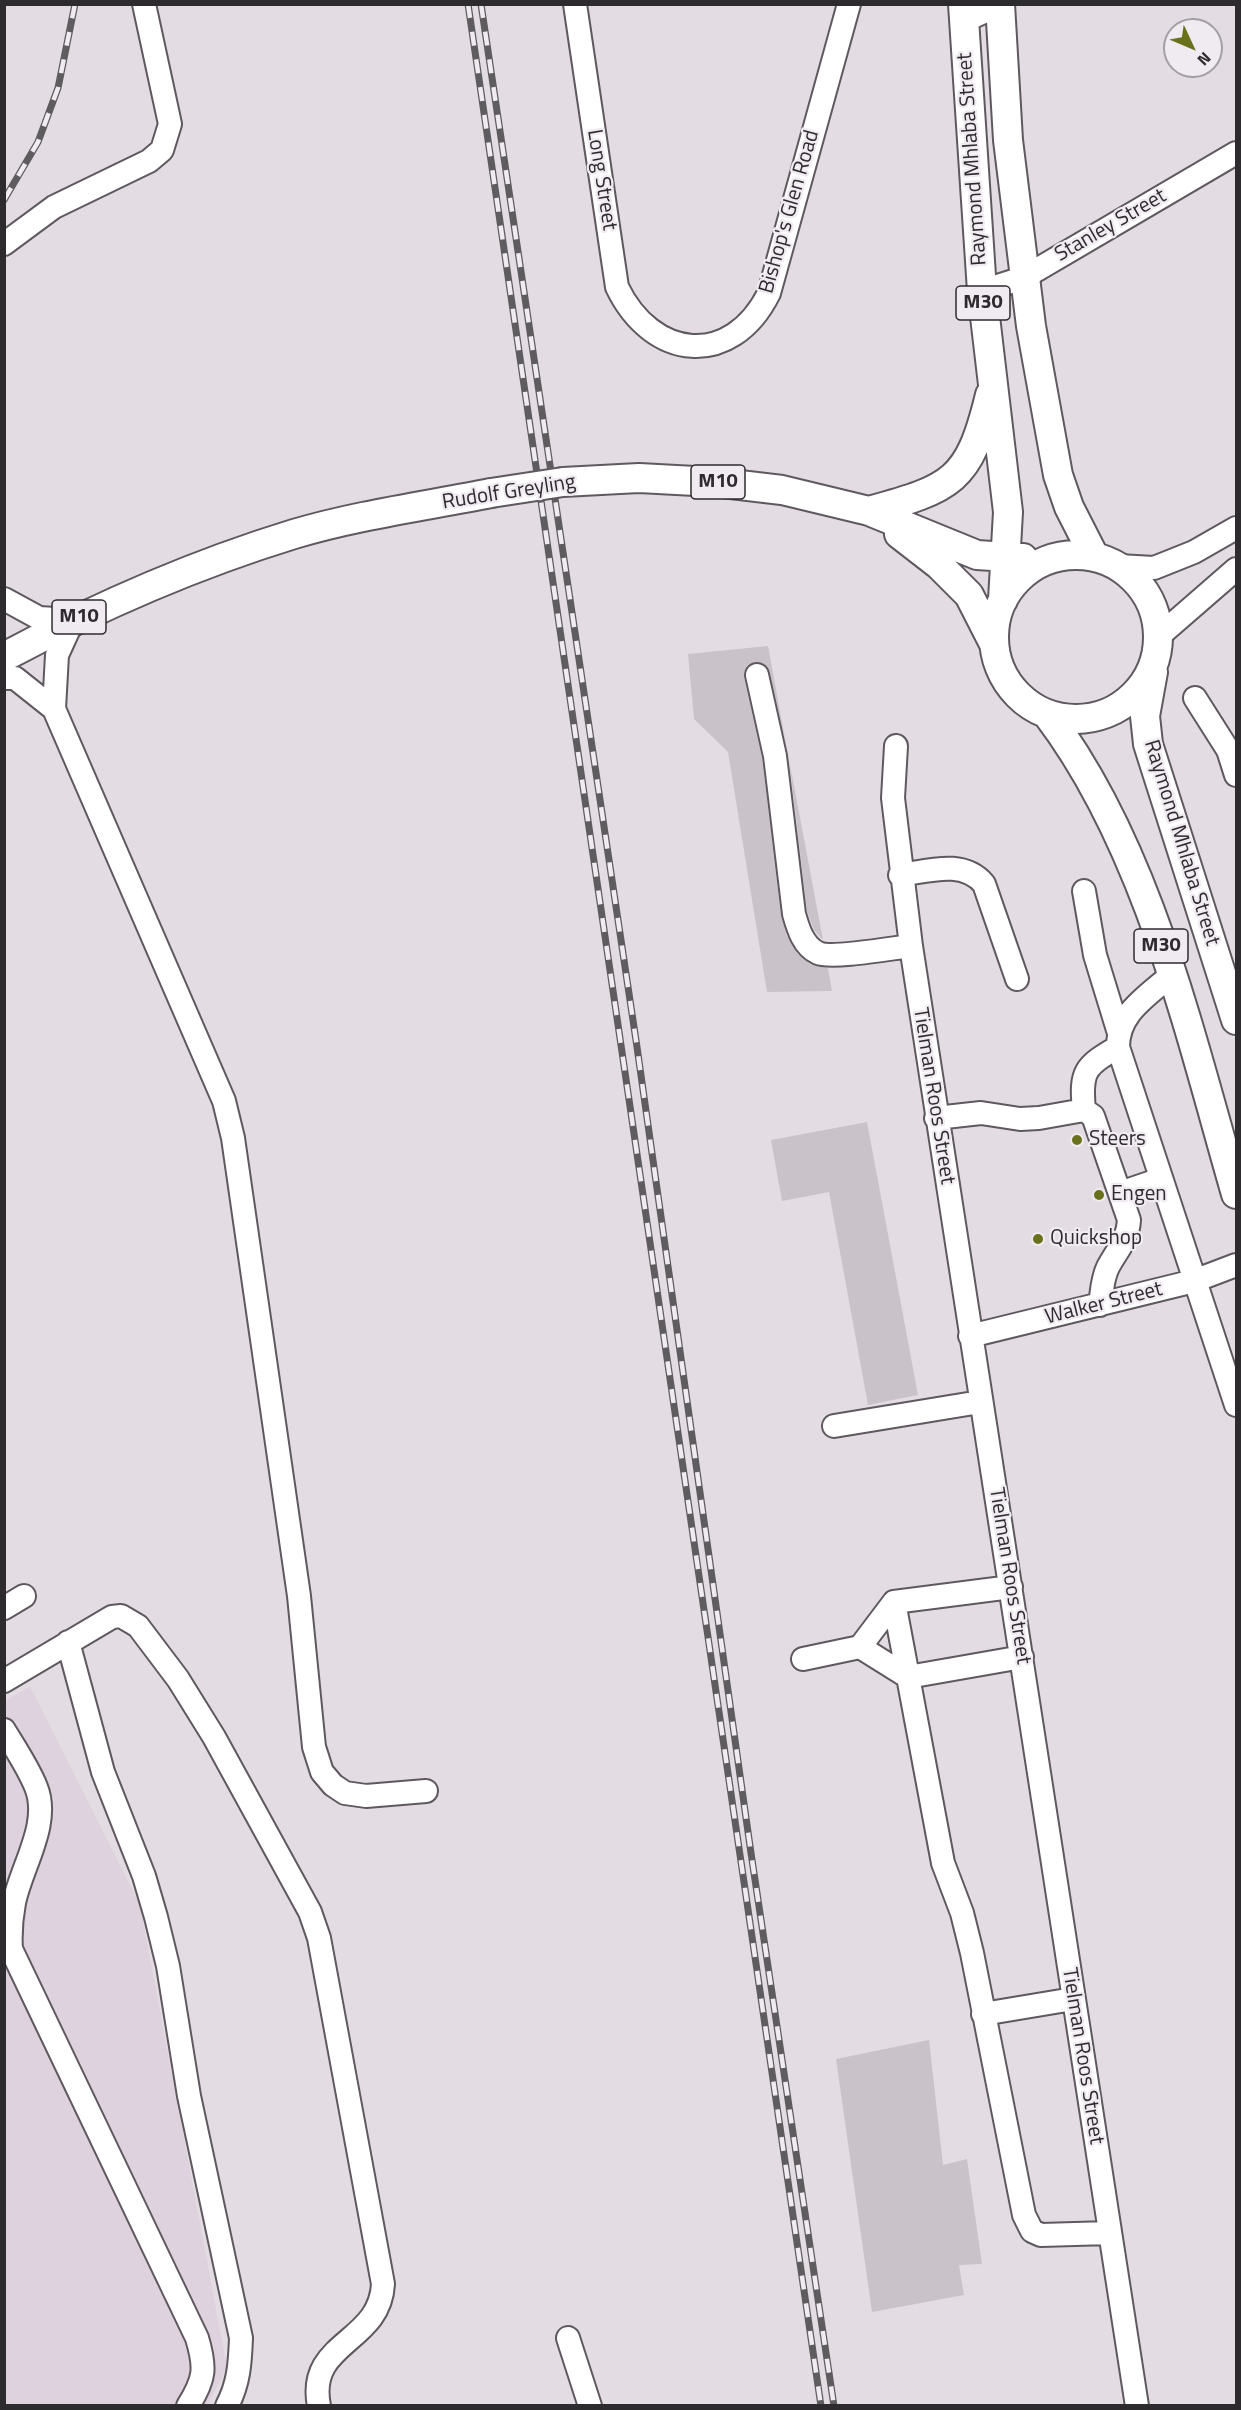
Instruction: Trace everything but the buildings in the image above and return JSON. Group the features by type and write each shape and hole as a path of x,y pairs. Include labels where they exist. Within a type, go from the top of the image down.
{"main road":[{"name":"Raymond Mhlaba Street","path":"1000,5 1008,140 1023,278 1058,476 1069,507 1106,561 1140,584 1154,608 1159,636 1145,716 1148,744 1236,1020"},
{"name":"Raymond Mhlaba Street","path":"964,13 982,291 1008,512 1003,600"},
{"path":"869,511 933,490 960,471 974,450 994,378"},
{"name":"Rudolf Greyling","path":"73,620 157,583 296,534 490,493 563,482 639,478 714,482 782,490 869,511 977,555 1046,560"},
{"name":"Rudolf Greyling","path":"869,511 939,565 969,595 994,644"},
{"name":"Raymond Mhlaba Street","path":"1106,561 1070,555 1046,560 1016,581 1003,600 995,622 994,644 999,667 1010,687 1027,703 1047,714 1073,720 1099,716 1123,705 1142,687 1155,664"},
{"name":"M10","path":"4,657 73,620"},
{"name":"Raymond Mhlaba Street","path":"1047,714 1072,748 1098,791 1124,847 1172,974 1236,1194"}],"street":[{"path":"4,244 54,207 149,161 162,150 170,124 168,101 144,4"},
{"name":"Long Street","path":"574,4 618,287 627,307 642,325 661,338"},
{"name":"Bishop's Glen Road","path":"661,338 679,344 694,345 724,341 742,331 758,314 769,293 849,4"},
{"path":"964,13 1000,5"},
{"name":"Stanley Street","path":"982,291 1023,278 1236,153"},
{"path":"1106,561 1154,568 1194,552 1236,528"},
{"path":"1159,636 1236,569"},
{"path":"4,599 39,618 73,620 57,655 54,709 224,1101 299,1596 310,1724 322,1772 333,1785 345,1793 366,1796 426,1791"},
{"path":"758,675 775,756 794,914 800,933 807,945 819,953 834,954 911,946"},
{"path":"4,678 15,678 54,709"},
{"path":"1196,698 1228,750 1236,775"},
{"name":"Tielman Roos Street","path":"896,746 893,798 900,875 1137,2406"},
{"path":"900,875 952,868 964,869 977,876 984,884 1017,979"},
{"path":"1084,891 1095,955 1118,1039 1161,1179 1236,1406"},
{"path":"1084,1110 1081,1083 1086,1071 1118,1039 1125,1017 1172,974"},
{"path":"936,1118 981,1113 1020,1119 1039,1118 1084,1110 1093,1116 1129,1220 1128,1235 1108,1269 1100,1305"},
{"path":"1120,1193 1161,1179"},
{"name":"Walker Street","path":"970,1336 1194,1281 1236,1265"},
{"path":"834,1426 980,1402"},
{"path":"803,1659 860,1647 894,1602 1011,1587"},
{"path":"4,1608 24,1596"},
{"path":"894,1602 943,1863 967,1933 1028,2224 1032,2231 1041,2235 1109,2233"},
{"path":"4,1681 112,1617 121,1616 138,1626 178,1679 214,1737 316,1925 382,2284 382,2296 372,2317 322,2367 317,2392 320,2406"},
{"path":"68,1642 103,1772 144,1876 168,1966 189,2096 241,2338 240,2366 235,2390 227,2406"},
{"path":"860,1647 908,1677 1022,1657"},
{"path":"8,1742 36,1788 40,1809 38,1825 9,1899 11,1949 197,2338 204,2363 201,2386 188,2406"},
{"path":"983,2014 1073,1999"},
{"path":"568,2338 590,2406"}],"shaded area":[{"path":"30,1686 140,1905 227,2367 208,2405 5,2406 4,1702"}],"railway":[{"path":"4,200 38,142 58,88 75,4"},
{"path":"468,4 821,2406"},
{"path":"481,4 637,1047 751,1853 834,2406"}],"place":[{"name":"Steers","path":"1077,1140"},
{"name":"Engen","path":"1099,1195"},
{"name":"Quickshop","path":"1038,1239"}]}
